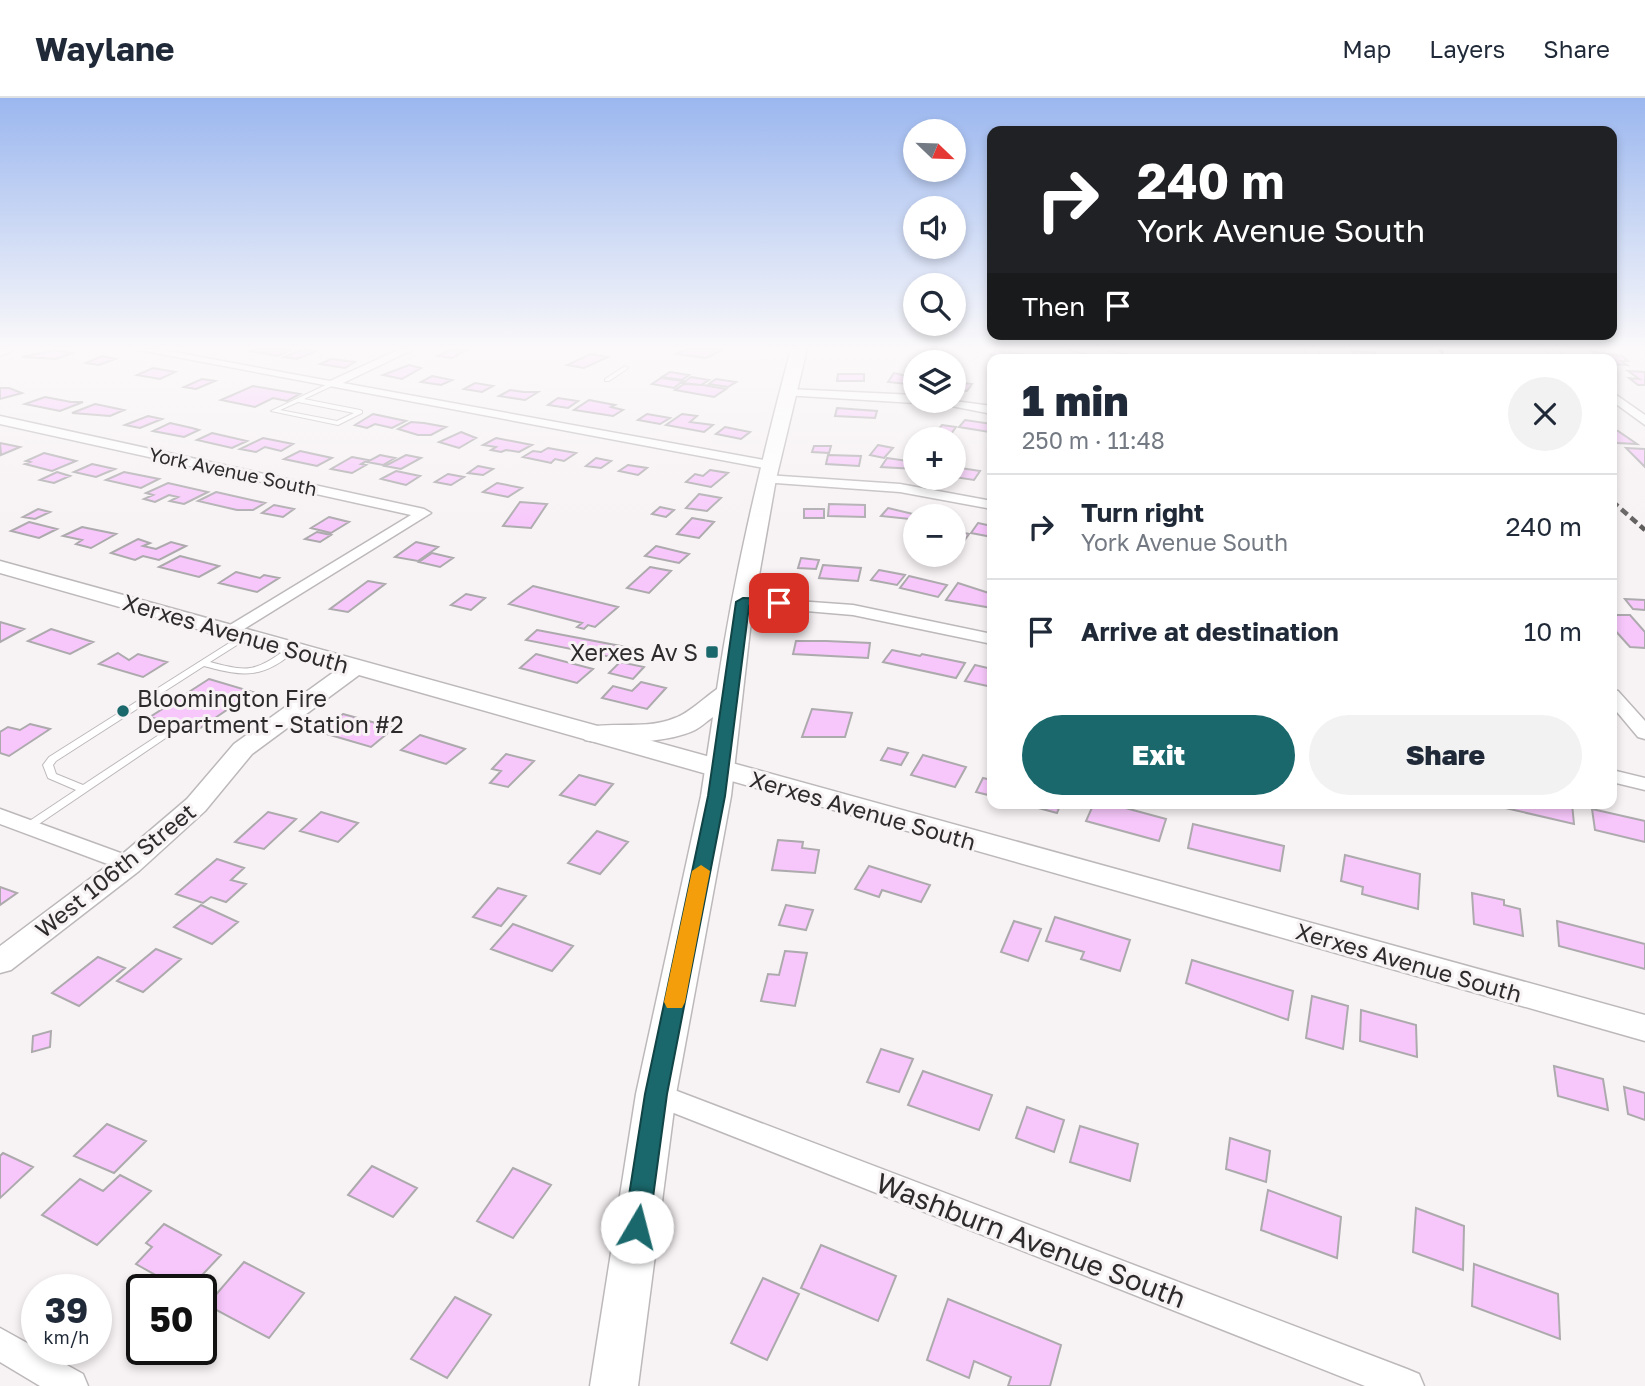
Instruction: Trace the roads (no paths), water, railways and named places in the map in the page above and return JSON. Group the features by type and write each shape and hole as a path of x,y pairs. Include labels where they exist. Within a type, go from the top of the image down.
{"main road":[{"path":"614,1386 656,1094 720,770 743,602 768,472 784,409"},
{"path":"595,734 642,733 684,725 732,691"}],"street":[{"path":"456,409 768,472 900,488 987,504"},
{"path":"1629,409 1645,421"},
{"name":"York Avenue South","path":"0,420 424,513 238,634"},
{"name":"Xerxes Avenue South","path":"0,567 1645,1028"},
{"path":"743,602 816,605 853,610 987,638"},
{"name":"West 106th Street","path":"0,962 129,864 196,805 243,749 356,667"},
{"path":"1617,701 1645,733"},
{"path":"1617,777 1645,784"},
{"path":"0,816 129,864"},
{"name":"Washburn Avenue South","path":"656,1094 1407,1386"},
{"path":"0,1344 71,1386"}],"lane":[{"path":"278,409 274,411 338,423 360,412 345,409"},
{"path":"83,789 52,776 48,765 52,759 202,663 238,634"},
{"path":"202,663 240,673 252,673 293,649"},
{"path":"29,827 168,733"}],"railway":[{"path":"1617,505 1645,530"}],"place":[{"name":"Xerxes Av S","path":"712,652"},
{"name":"Bloomington Fire Department - Station #2","path":"123,711"}]}
